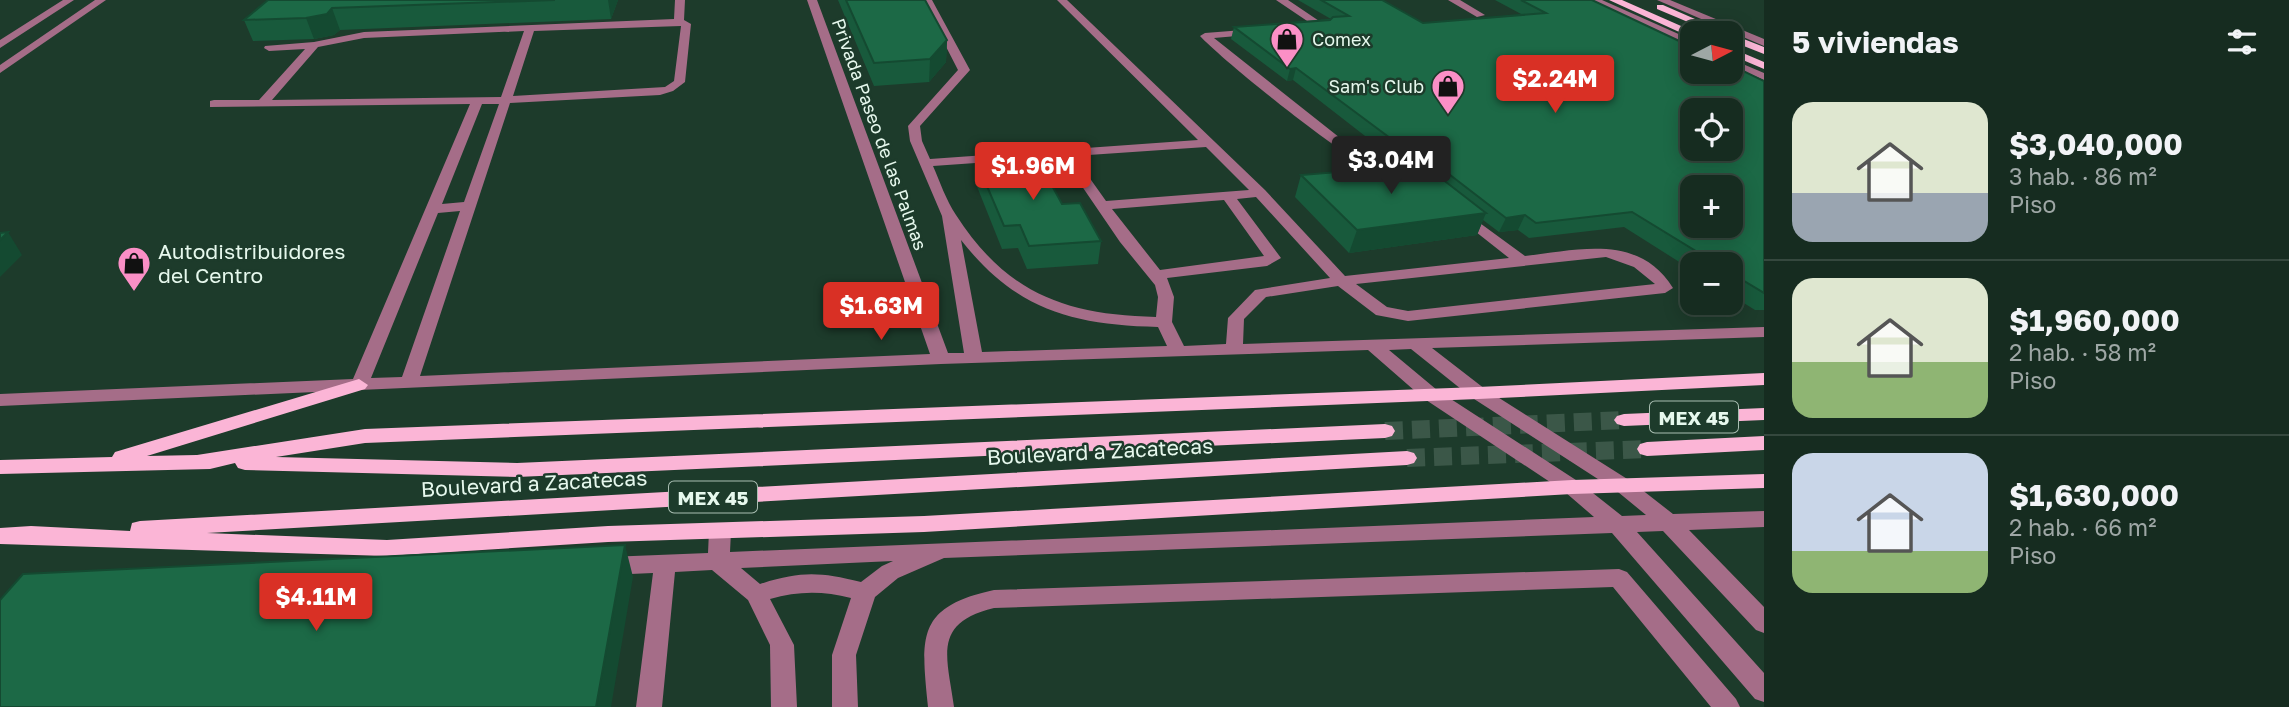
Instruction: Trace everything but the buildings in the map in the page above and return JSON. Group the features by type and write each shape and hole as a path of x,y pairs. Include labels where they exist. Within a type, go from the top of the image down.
{"main road":[{"path":"1607,0 1619,2 1680,29"},
{"path":"1658,2 1697,21"},
{"path":"1743,42 1764,51"},
{"path":"1743,56 1764,66"},
{"path":"198,462 365,436 1478,393 1764,379"},
{"path":"103,463 359,385"},
{"name":"MEX 45","path":"1624,420 1764,414"},
{"name":"Boulevard a Zacatecas","path":"0,467 198,462 517,470 1385,431"},
{"name":"MEX 45","path":"1647,449 1764,443"},
{"name":"Boulevard a Zacatecas","path":"10,536 1407,458"},
{"path":"10,536 360,547 924,524 1572,487 1764,481"},
{"path":"350,568 360,547"}],"street":[{"path":"0,45 69,0"},
{"path":"0,70 101,0"},
{"path":"679,22 680,0"},
{"name":"Privada Paseo de las Palmas","path":"812,0 941,359"},
{"path":"927,0 964,69 914,126 916,141 949,216 974,358"},
{"path":"1062,0 1260,193 1341,281 1382,311 1408,316 1665,288 1662,281 1617,253 1341,281 1261,293 1236,318 1234,350"},
{"path":"1281,0 1323,27 1296,29"},
{"path":"1453,0 1480,15"},
{"path":"1594,0 1680,39"},
{"path":"1658,2 1764,43"},
{"path":"214,104 504,100 669,89 679,82 686,24 679,22 364,35 314,45 269,48"},
{"path":"409,382 530,29"},
{"path":"1270,31 1205,36 1349,152 1394,179 1416,177"},
{"path":"262,103 314,45"},
{"path":"1743,67 1764,77"},
{"path":"359,385 478,100"},
{"path":"925,163 1209,143"},
{"path":"1066,154 1101,206 1157,275 1166,298 1164,323 1178,351"},
{"path":"1101,206 1260,193"},
{"path":"1157,275 1273,258 1228,196"},
{"path":"1448,202 1522,261"},
{"path":"433,209 469,206"},
{"path":"949,216 998,273 1033,300 1065,313 1102,320 1164,323"},
{"path":"0,400 941,359 1764,332"},
{"path":"1416,344 1478,393 1625,487 1669,523 1764,622"},
{"path":"1374,346 1430,394 1572,487 1619,526 1764,691"},
{"path":"581,567 943,550 1764,519"},
{"path":"718,562 720,531"},
{"path":"845,707 844,655 865,592 890,572 943,550"},
{"path":"718,562 756,594 782,645 784,707"},
{"path":"649,707 665,564"},
{"path":"941,707 934,649 939,630 951,612 968,603 993,599 1619,578 1727,707"},
{"path":"756,594 793,583 830,584 865,592"}],"tunnel":[{"path":"1385,431 1624,420"},
{"path":"1407,458 1647,449"}],"place":[{"name":"Comex","path":"1287,69"},
{"name":"Sam's Club","path":"1448,116"},
{"name":"Autodistribuidores del Centro","path":"134,293"}]}
